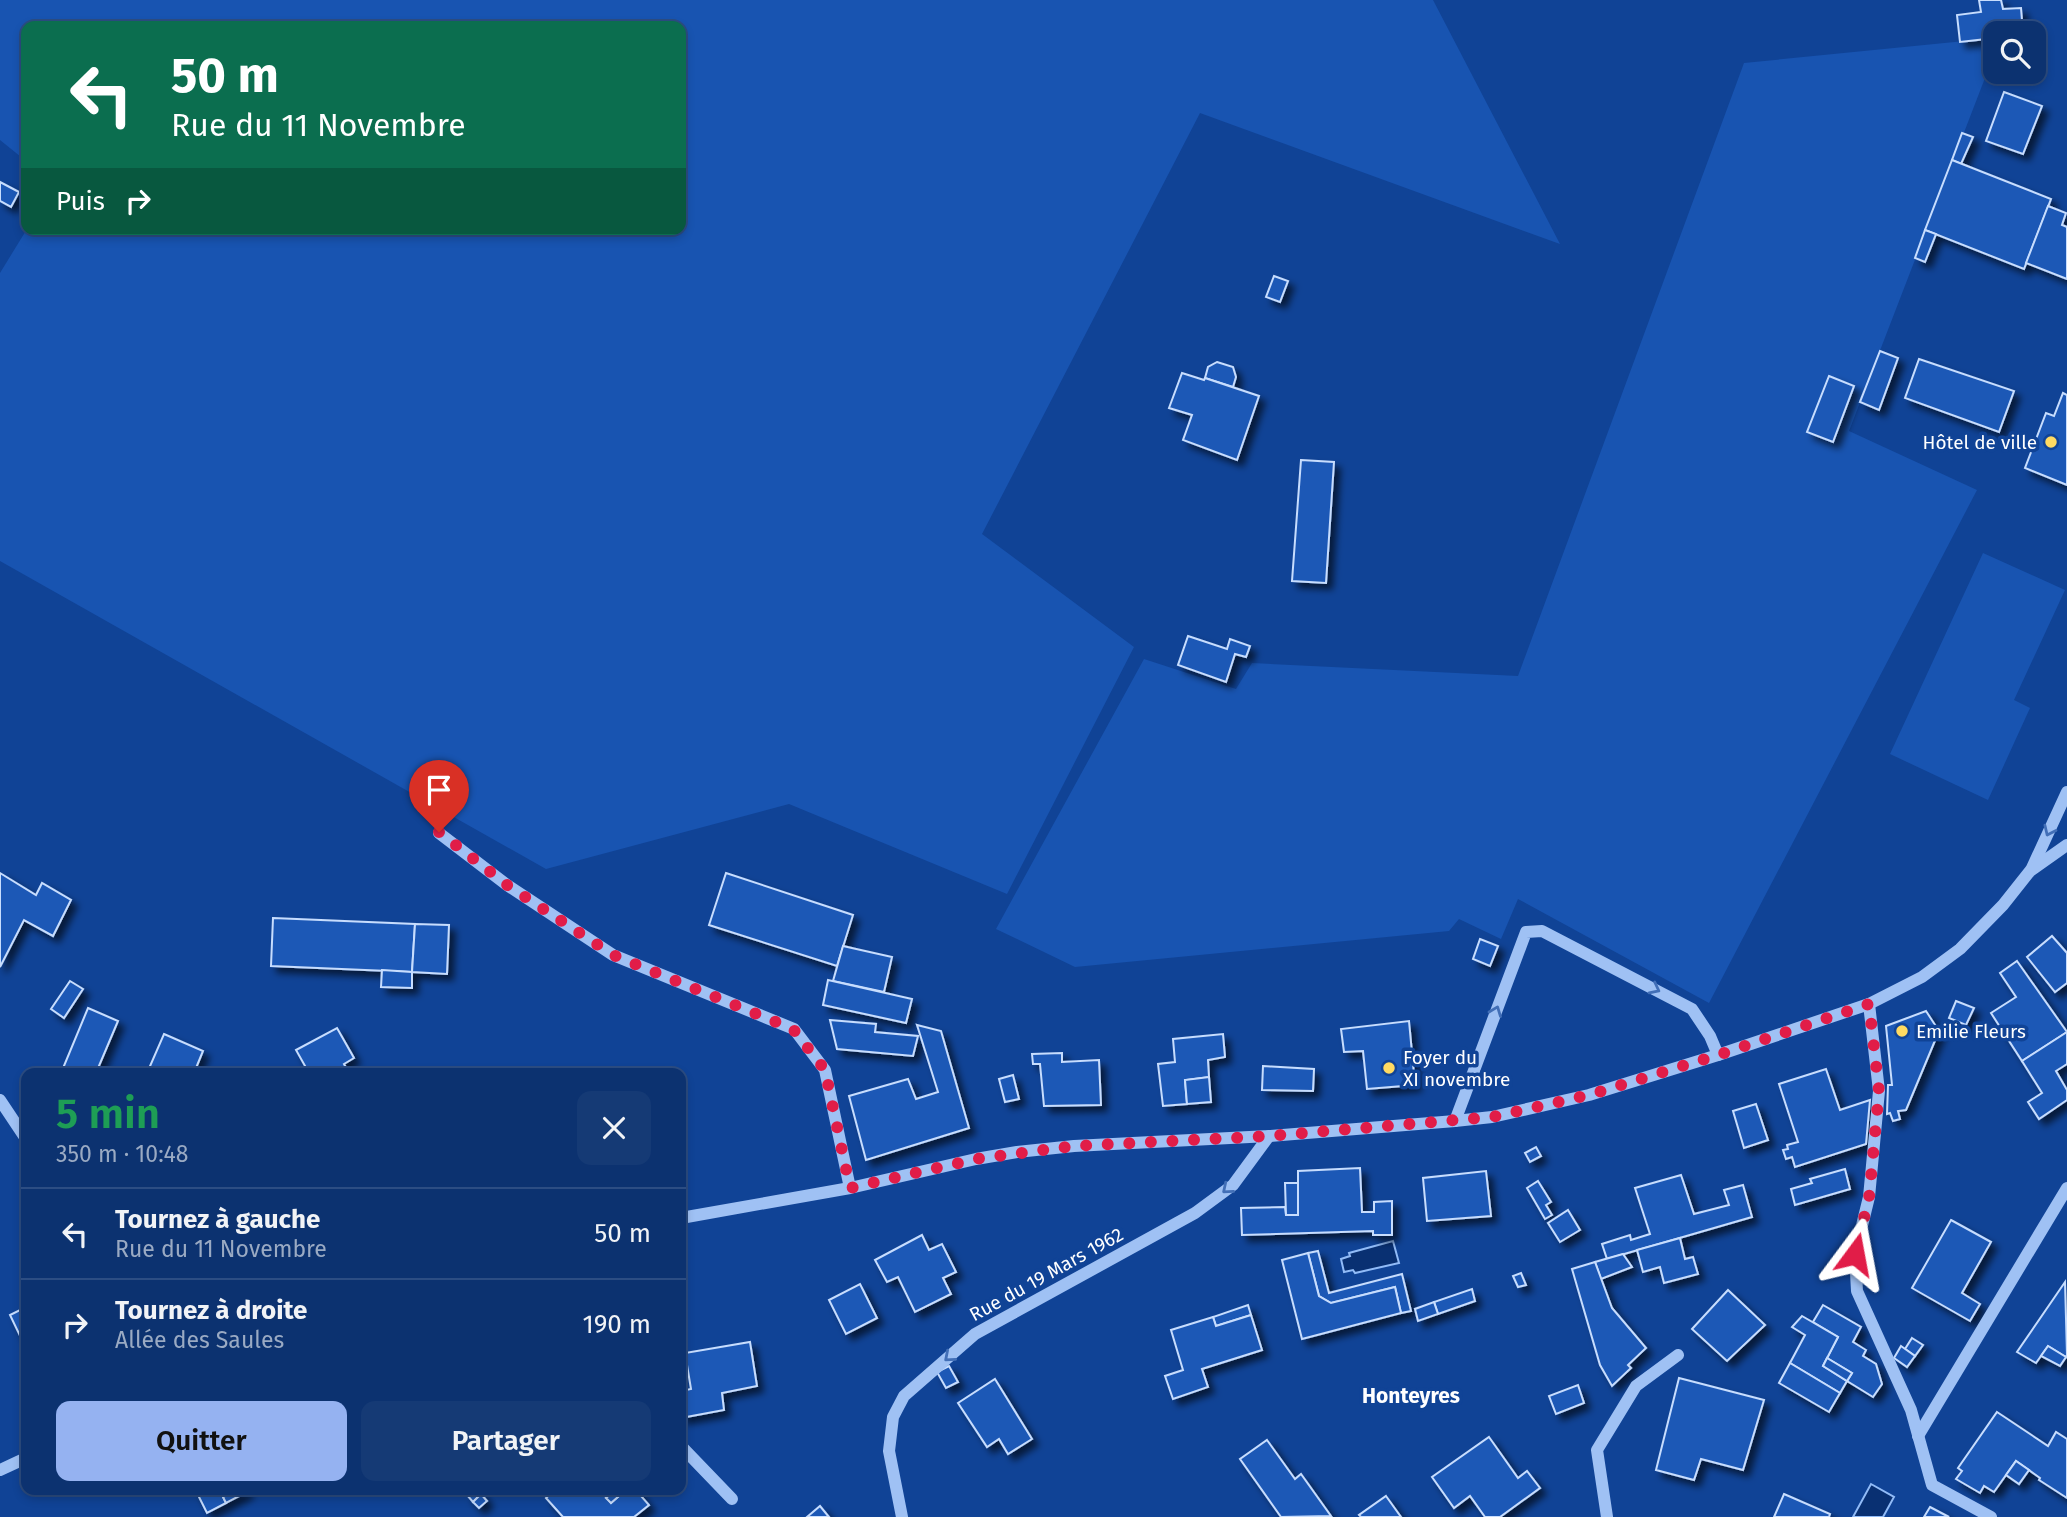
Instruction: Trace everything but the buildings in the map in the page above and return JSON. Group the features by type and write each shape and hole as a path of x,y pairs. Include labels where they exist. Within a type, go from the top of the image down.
{"street":[{"path":"686,1217 850,1188 976,1159 1074,1146 1269,1136 1455,1121 1492,1117 1589,1095 1869,1004 1922,977 1960,949 2003,905 2030,871 2067,792"},
{"path":"439,832 507,885 613,955 793,1029 825,1070 850,1188"},
{"path":"2030,871 2067,845"},
{"path":"1455,1121 1526,932 1542,931 1692,1009 1710,1036 1718,1055"},
{"path":"1869,1004 1879,1091 1869,1198 1855,1254 1857,1291 1911,1409 1932,1485 1991,1517"},
{"path":"0,1100 21,1132"},
{"name":"Rue du 19 Mars 1962","path":"902,1517 889,1451 893,1417 904,1396 975,1334 1195,1213 1233,1185 1269,1136"},
{"path":"1918,1436 2067,1188"},
{"path":"1607,1517 1597,1450 1636,1386 1678,1355"},
{"path":"686,1451 732,1499"},
{"path":"0,1470 21,1460"}],"shaded area":[{"path":"0,0 1433,0 1560,244 1200,113 982,534 1134,647 1007,894 789,804 546,869 0,561 0,273 23,235 686,235 686,21 21,21 21,157 0,140"},
{"path":"1983,39 1983,83 1849,431 1977,490 1709,1003 1518,899 1501,939 1459,919 1449,931 1075,967 996,929 1144,659 1236,689 1252,663 1518,676 1744,63"},
{"path":"1983,553 2065,590 2014,700 2030,708 1988,800 1890,754"},
{"path":"1393,1241 1399,1263 1355,1273 1353,1270 1344,1272 1341,1259 1350,1256 1349,1253"},
{"path":"1871,1484 1894,1497 1883,1517 1853,1517"}],"place":[{"name":"Hôtel de ville","path":"2051,442"},
{"name":"Emilie Fleurs","path":"1902,1031"},
{"name":"Foyer du XI novembre","path":"1389,1068"}],"district":[{"name":"Honteyres","path":"1411,1396"}],"route":[{"path":"439,832 507,885 613,955 793,1029 825,1070 850,1188 976,1159 1074,1146 1372,1129 1492,1117 1589,1095 1869,1004 1879,1091 1869,1198 1855,1254"}]}
